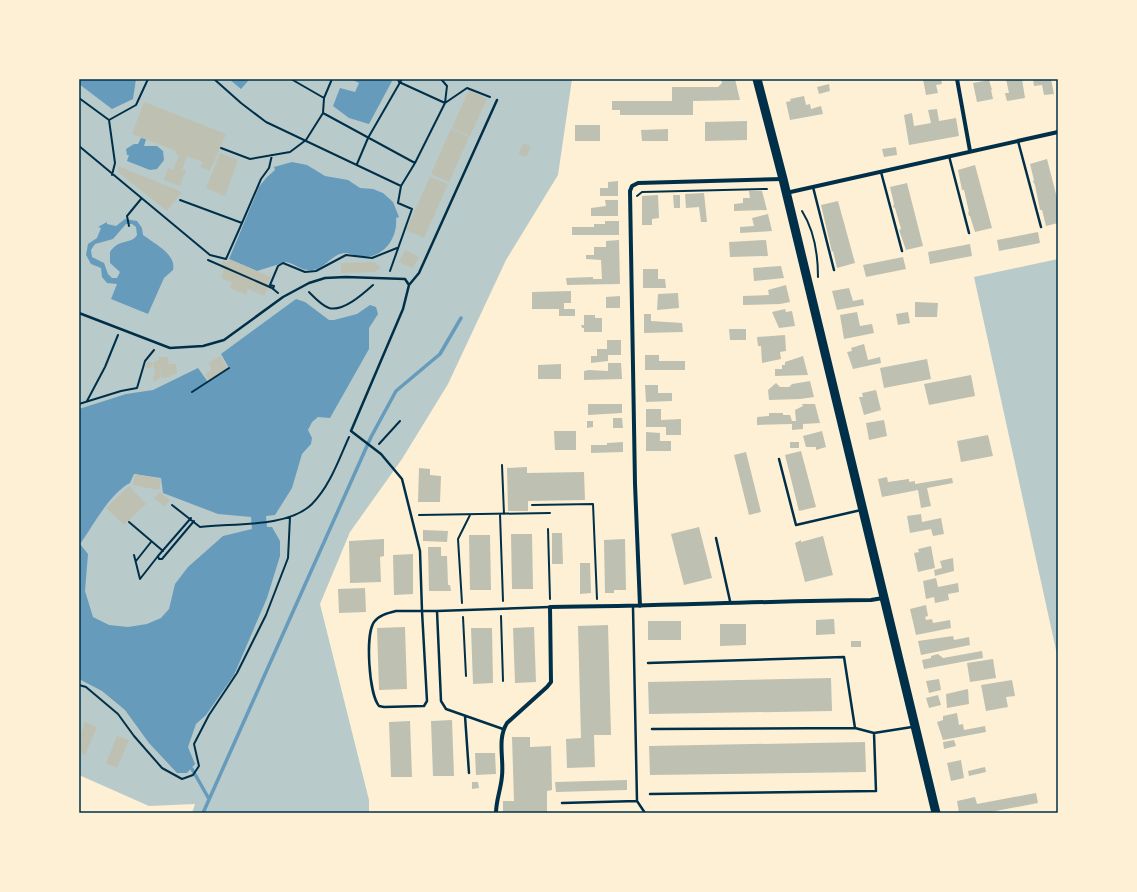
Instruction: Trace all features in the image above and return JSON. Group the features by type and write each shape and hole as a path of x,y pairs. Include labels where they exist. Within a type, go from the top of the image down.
{"main road":[{"path":"757,79 783,179 861,510 936,813"}],"street":[{"path":"957,79 970,151"},
{"path":"786,194 1058,132"},
{"path":"640,606 635,476 630,191 632,186 638,183 783,179"},
{"path":"496,813 496,802 502,776 501,736 503,729 507,723 551,682 550,607 633,607 730,602 872,600 883,598"}],"lane":[{"path":"497,100 419,273 409,285 403,309 351,431 374,449 402,479 420,552 422,612 427,701 424,706 379,706 376,700 370,672 370,635 373,623 379,616 396,611 422,612 550,607"},
{"path":"1018,141 1041,227"},
{"path":"949,156 969,233"},
{"path":"880,172 902,252"},
{"path":"813,187 834,270"},
{"path":"79,313 170,348 182,348 203,346 224,340 302,286 325,278 405,279 409,285"},
{"path":"779,459 796,525 861,510"},
{"path":"716,538 730,602"},
{"path":"633,607 637,801 645,813"},
{"path":"437,611 442,701 446,709 503,729"},
{"path":"648,663 844,657 855,728"},
{"path":"465,716 469,773"},
{"path":"652,729 855,728 874,733 914,727"},
{"path":"650,794 876,791 874,733"},
{"path":"562,803 637,801"}],"path":[{"path":"109,120 136,105 148,79"},
{"path":"214,79 241,103 266,122 401,186"},
{"path":"291,79 324,98"},
{"path":"221,148 250,159 290,152 306,140 323,113 324,98 332,79"},
{"path":"357,164 368,138 398,80 402,79"},
{"path":"387,278 412,209 398,203 401,186 415,163 445,104 447,86 441,79"},
{"path":"398,80 445,104"},
{"path":"445,104 467,88 497,100"},
{"path":"79,98 109,120 115,163 112,175"},
{"path":"323,113 415,163"},
{"path":"79,146 210,255 226,259 261,179 269,168 273,155"},
{"path":"636,197 642,192 767,189"},
{"path":"129,226 127,216 142,199"},
{"path":"180,200 242,223"},
{"path":"799,205 809,221 818,259 818,281"},
{"path":"208,260 273,289 274,286 270,285 278,266 283,263 306,272 316,271 346,255 372,258 397,248"},
{"path":"302,286 330,308 342,307 380,278"},
{"path":"86,402 105,367 121,329"},
{"path":"79,404 121,391 137,388 145,361 159,344"},
{"path":"192,392 229,368"},
{"path":"374,449 400,421"},
{"path":"172,505 191,518 200,527 267,522 290,517 312,504 329,480 351,431"},
{"path":"502,465 504,514"},
{"path":"532,505 593,504 597,607"},
{"path":"412,515 550,513"},
{"path":"500,514 503,681"},
{"path":"466,676 458,539 470,515"},
{"path":"79,685 86,688 118,714 134,736 162,768 182,779 193,775 199,766 194,744 209,715 237,673 266,615 288,558 290,517"},
{"path":"134,556 140,579 191,518"},
{"path":"158,556 159,559 162,559 194,521"},
{"path":"129,522 163,551"},
{"path":"548,529 550,607"},
{"path":"136,561 151,542"}],"shaded area":[{"path":"79,79 572,79 558,175 506,260 448,384 402,459 350,532 320,604 369,800 369,813 192,813 195,804 149,806 79,775"},
{"path":"1058,259 1058,659 974,277"}],"water":[{"path":"80,79 136,79 133,99 112,109 79,84"},
{"path":"229,79 246,79 248,81 241,89"},
{"path":"351,79 388,79 392,81 369,124 349,118 333,106 340,88 355,92 359,83"},
{"path":"141,138 146,139 144,146 157,146 163,151 164,160 157,169 150,170 127,161 129,155 127,155 126,149 134,144 138,144"},
{"path":"292,162 307,165 325,176 348,180 360,188 373,189 383,193 393,202 399,217 396,218 395,233 388,245 377,254 370,256 362,257 346,253 339,254 323,266 314,270 303,269 286,262 257,271 229,259 259,187 275,170 274,167"},
{"path":"125,219 137,221 142,228 143,235 168,254 173,264 173,270 164,278 148,314 111,299 117,284 107,283 102,277 101,268 91,264 86,255 88,244 97,238 101,228 98,227 107,222 107,224 116,226","holes":["126,224 132,224 136,227 137,235 132,240 117,245 110,252 110,263 120,272 117,278 112,278 108,274 104,263 92,257 91,250 95,244 113,239"]},
{"path":"296,299 305,302 329,320 357,314 370,305 376,307 378,314 369,328 369,349 330,418 318,417 312,422 308,430 312,438 311,444 302,454 292,488 275,515 266,516 267,527 272,527 280,541 280,556 267,598 234,675 206,715 196,724 188,747 195,764 187,773 177,773 149,743 125,710 102,691 79,679 79,409 126,394 153,390 198,368 208,382 229,368 221,354","holes":["134,474 161,478 163,493 218,514 251,517 252,529 223,536 188,567 175,584 169,609 161,618 147,624 128,627 109,625 93,617 85,591 88,554 80,544 102,510 116,494 130,483"]}],"building":[{"path":"721,79 735,79 740,100 693,101 693,115 620,115 620,110 612,110 612,101 672,101 672,87 718,87 722,83"},
{"path":"923,79 941,79 942,84 936,85 938,93 926,95"},
{"path":"1006,79 1022,79 1025,98 1007,101 1005,93 1009,93"},
{"path":"1033,79 1051,79 1054,94 1044,95 1042,85 1034,86"},
{"path":"989,80 993,99 977,102 973,83"},
{"path":"829,84 830,91 819,94 817,87"},
{"path":"469,90 487,99 470,136 452,128"},
{"path":"804,96 806,105 810,104 811,109 821,106 823,114 790,120 786,102 791,101 790,99"},
{"path":"144,102 226,134 210,171 200,167 203,162 187,156 182,169 186,170 180,186 164,180 168,168 173,170 179,156 175,153 176,151 132,134"},
{"path":"937,109 939,121 956,118 959,136 909,145 904,115 912,113 914,126 931,123 928,110"},
{"path":"747,121 747,140 705,141 705,122"},
{"path":"575,125 600,125 600,141 575,141"},
{"path":"451,129 469,137 449,182 431,174"},
{"path":"668,129 668,141 642,141 641,130"},
{"path":"524,143 531,147 526,157 518,154"},
{"path":"896,147 897,155 884,157 882,149"},
{"path":"220,153 238,160 225,196 206,188"},
{"path":"1047,159 1058,202 1058,223 1046,226 1042,210 1040,210 1030,164"},
{"path":"975,165 992,228 975,232 969,216 958,170"},
{"path":"118,166 182,192 167,211 118,172"},
{"path":"430,177 448,184 424,238 406,230"},
{"path":"618,181 618,196 600,196 600,188 608,188 608,182"},
{"path":"907,183 923,246 906,250 899,230 901,229 895,208 893,207 894,204 890,187"},
{"path":"749,191 762,191 767,210 734,211 734,204 743,203 743,198 750,198"},
{"path":"704,193 707,222 701,222 699,207 686,208 685,194"},
{"path":"658,195 659,218 652,219 652,225 642,225 642,196"},
{"path":"673,195 680,195 680,208 674,208"},
{"path":"605,200 618,200 618,216 591,216 591,208 606,206"},
{"path":"838,201 855,263 837,268 821,205"},
{"path":"768,214 772,231 740,233 740,227 754,226 752,218"},
{"path":"605,221 619,221 619,235 572,235 572,227 594,227 594,224 605,224"},
{"path":"1038,232 1040,243 999,251 997,240"},
{"path":"619,240 620,284 567,285 566,278 593,277 593,279 602,279 601,260 586,259 586,255 594,255 594,247 606,247 606,241"},
{"path":"766,240 768,256 730,257 729,242"},
{"path":"970,244 972,256 930,264 928,252"},
{"path":"405,250 419,257 413,268 399,262"},
{"path":"903,257 906,269 866,277 863,265"},
{"path":"229,259 271,277 268,285 273,287 271,290 268,288 264,296 248,289 246,295 230,288 232,283 221,278 224,270 220,268 223,261 227,263"},
{"path":"374,262 381,268 374,272 341,273 341,263"},
{"path":"781,266 784,278 754,281 753,268"},
{"path":"643,269 658,269 658,279 665,279 666,288 643,288"},
{"path":"786,285 790,302 780,304 743,305 743,296 769,295 768,290"},
{"path":"849,288 853,301 863,299 864,305 837,310 832,291"},
{"path":"571,291 571,303 564,303 564,309 575,309 575,316 559,316 559,309 532,309 532,292"},
{"path":"678,293 679,308 657,310 658,294"},
{"path":"620,296 620,308 606,308 606,297"},
{"path":"915,302 938,303 937,317 915,317"},
{"path":"785,309 786,312 792,311 795,326 779,328 772,312"},
{"path":"857,312 860,326 872,324 874,333 844,339 840,315"},
{"path":"908,312 910,323 898,325 896,314"},
{"path":"644,314 651,314 651,321 682,323 683,332 644,333"},
{"path":"584,315 595,315 595,318 602,318 602,332 584,332 584,328 582,328 581,325 584,325"},
{"path":"729,329 746,329 746,340 730,340"},
{"path":"785,335 786,351 780,352 781,359 762,363 761,346 758,346 757,337"},
{"path":"607,340 621,340 621,355 608,355 608,361 591,363 591,356 597,356 597,349 607,349"},
{"path":"864,344 868,360 880,357 881,363 853,369 847,352 852,351 851,348"},
{"path":"645,355 659,355 659,361 685,361 685,370 645,370"},
{"path":"220,356 228,369 209,380 205,374 212,369 208,363"},
{"path":"803,356 808,375 775,376 775,369 782,369 782,365 785,365 785,362"},
{"path":"159,357 168,357 170,377 161,378 160,370 160,378 153,382 155,370 153,366 154,362 159,360"},
{"path":"927,359 931,379 884,388 880,368"},
{"path":"148,361 153,363 150,369 145,367"},
{"path":"608,363 621,363 622,379 584,380 584,371 608,371"},
{"path":"169,364 176,364 177,374 170,375"},
{"path":"561,364 561,379 538,379 538,365"},
{"path":"971,375 975,396 929,405 924,384"},
{"path":"810,381 814,397 769,400 768,390 776,383 780,387 789,387 792,384"},
{"path":"645,385 658,385 658,393 672,393 672,401 646,402"},
{"path":"876,390 881,410 864,415 859,397 863,397 862,393"},
{"path":"588,404 622,404 622,413 588,415"},
{"path":"802,404 815,404 820,423 803,424 803,429 792,430 792,424 757,425 757,417 769,416 769,413 783,413 783,415 790,415 792,421 796,421 795,410 803,406"},
{"path":"646,409 661,409 661,420 681,419 681,435 666,435 666,427 646,427"},
{"path":"613,418 622,418 623,428 613,428"},
{"path":"884,420 887,436 869,440 866,423"},
{"path":"587,421 593,421 593,427 587,428"},
{"path":"554,431 576,431 576,450 555,450"},
{"path":"822,431 826,447 816,450 816,447 806,447 803,436"},
{"path":"646,432 660,433 660,441 671,441 671,451 646,451"},
{"path":"988,435 993,456 961,462 957,441"},
{"path":"623,442 623,452 591,453 591,445 607,445 607,443"},
{"path":"790,442 799,442 799,448 790,448"},
{"path":"801,451 816,507 799,511 785,455"},
{"path":"746,452 761,512 749,515 734,455"},
{"path":"527,467 527,473 584,472 585,500 528,501 528,511 508,511 507,468"},
{"path":"419,468 430,469 430,475 441,476 440,502 418,502"},
{"path":"135,474 161,479 159,490 133,485"},
{"path":"887,477 888,482 909,479 909,482 915,481 915,484 952,478 953,483 927,488 931,506 921,508 918,490 882,497 878,479"},
{"path":"129,486 146,504 124,525 106,508"},
{"path":"160,492 170,500 165,507 154,498"},
{"path":"921,514 922,522 941,518 944,534 933,536 931,529 910,533 907,516"},
{"path":"699,527 712,578 684,585 671,534"},
{"path":"423,530 448,531 447,542 423,541"},
{"path":"552,533 562,533 563,564 552,564"},
{"path":"511,534 532,534 533,589 512,589"},
{"path":"469,535 490,535 491,590 470,590"},
{"path":"823,536 833,575 805,582 795,543 801,540 801,542"},
{"path":"384,539 384,556 380,557 381,582 350,583 349,541"},
{"path":"625,539 626,590 614,590 614,593 605,593 604,540"},
{"path":"931,546 935,568 918,572 914,553 919,552 918,549"},
{"path":"428,547 441,547 441,556 447,556 448,585 450,585 451,591 429,591"},
{"path":"413,554 413,594 394,595 393,555"},
{"path":"953,558 954,571 935,576 934,570 942,568 940,561"},
{"path":"580,563 590,563 591,593 580,594"},
{"path":"936,578 938,587 958,583 959,592 948,594 949,600 935,603 934,597 926,599 923,581"},
{"path":"365,588 366,612 339,613 338,589"},
{"path":"926,605 928,616 925,617 926,620 932,619 933,623 950,620 951,628 916,635 910,609"},
{"path":"834,619 835,634 816,635 816,620"},
{"path":"648,621 681,621 681,640 648,640"},
{"path":"720,624 746,624 746,645 720,646"},
{"path":"608,625 611,735 594,735 595,767 567,768 566,739 581,738 578,626"},
{"path":"405,627 407,689 379,690 377,628"},
{"path":"534,627 536,682 515,683 513,628"},
{"path":"471,628 492,628 493,683 473,684"},
{"path":"953,636 954,640 969,637 970,645 921,655 918,641"},
{"path":"851,641 861,641 861,647 851,647"},
{"path":"982,651 983,658 924,669 922,660 931,658 931,656 938,654 943,658"},
{"path":"993,659 996,678 970,682 967,663"},
{"path":"831,678 832,711 649,714 648,682"},
{"path":"939,679 941,690 929,693 926,681"},
{"path":"1012,680 1015,696 1006,697 1008,707 986,711 981,685"},
{"path":"968,689 969,704 947,708 946,694"},
{"path":"938,695 941,705 929,708 926,698"},
{"path":"957,713 959,725 963,724 964,730 985,726 986,732 943,740 937,722 943,720 943,716"},
{"path":"452,720 454,776 433,776 431,721"},
{"path":"410,721 412,777 391,777 389,722"},
{"path":"85,722 97,727 85,755 79,752 79,737"},
{"path":"117,736 129,740 117,768 106,763"},
{"path":"512,737 530,737 530,747 551,746 552,790 547,791 547,812 503,813 503,801 514,801"},
{"path":"954,740 956,746 944,749 943,742"},
{"path":"865,742 866,772 650,775 649,746"},
{"path":"475,753 495,753 496,774 476,775"},
{"path":"961,760 964,778 951,781 947,763"},
{"path":"985,767 986,772 969,776 968,771"},
{"path":"627,780 627,790 556,792 555,782"},
{"path":"472,782 478,782 479,788 472,789"},
{"path":"1036,793 1038,803 985,813 959,813 957,801 975,797 977,804"}],"waterway":[{"path":"203,813 371,437 396,391 440,354 461,318"},
{"path":"192,769 209,799"}]}
